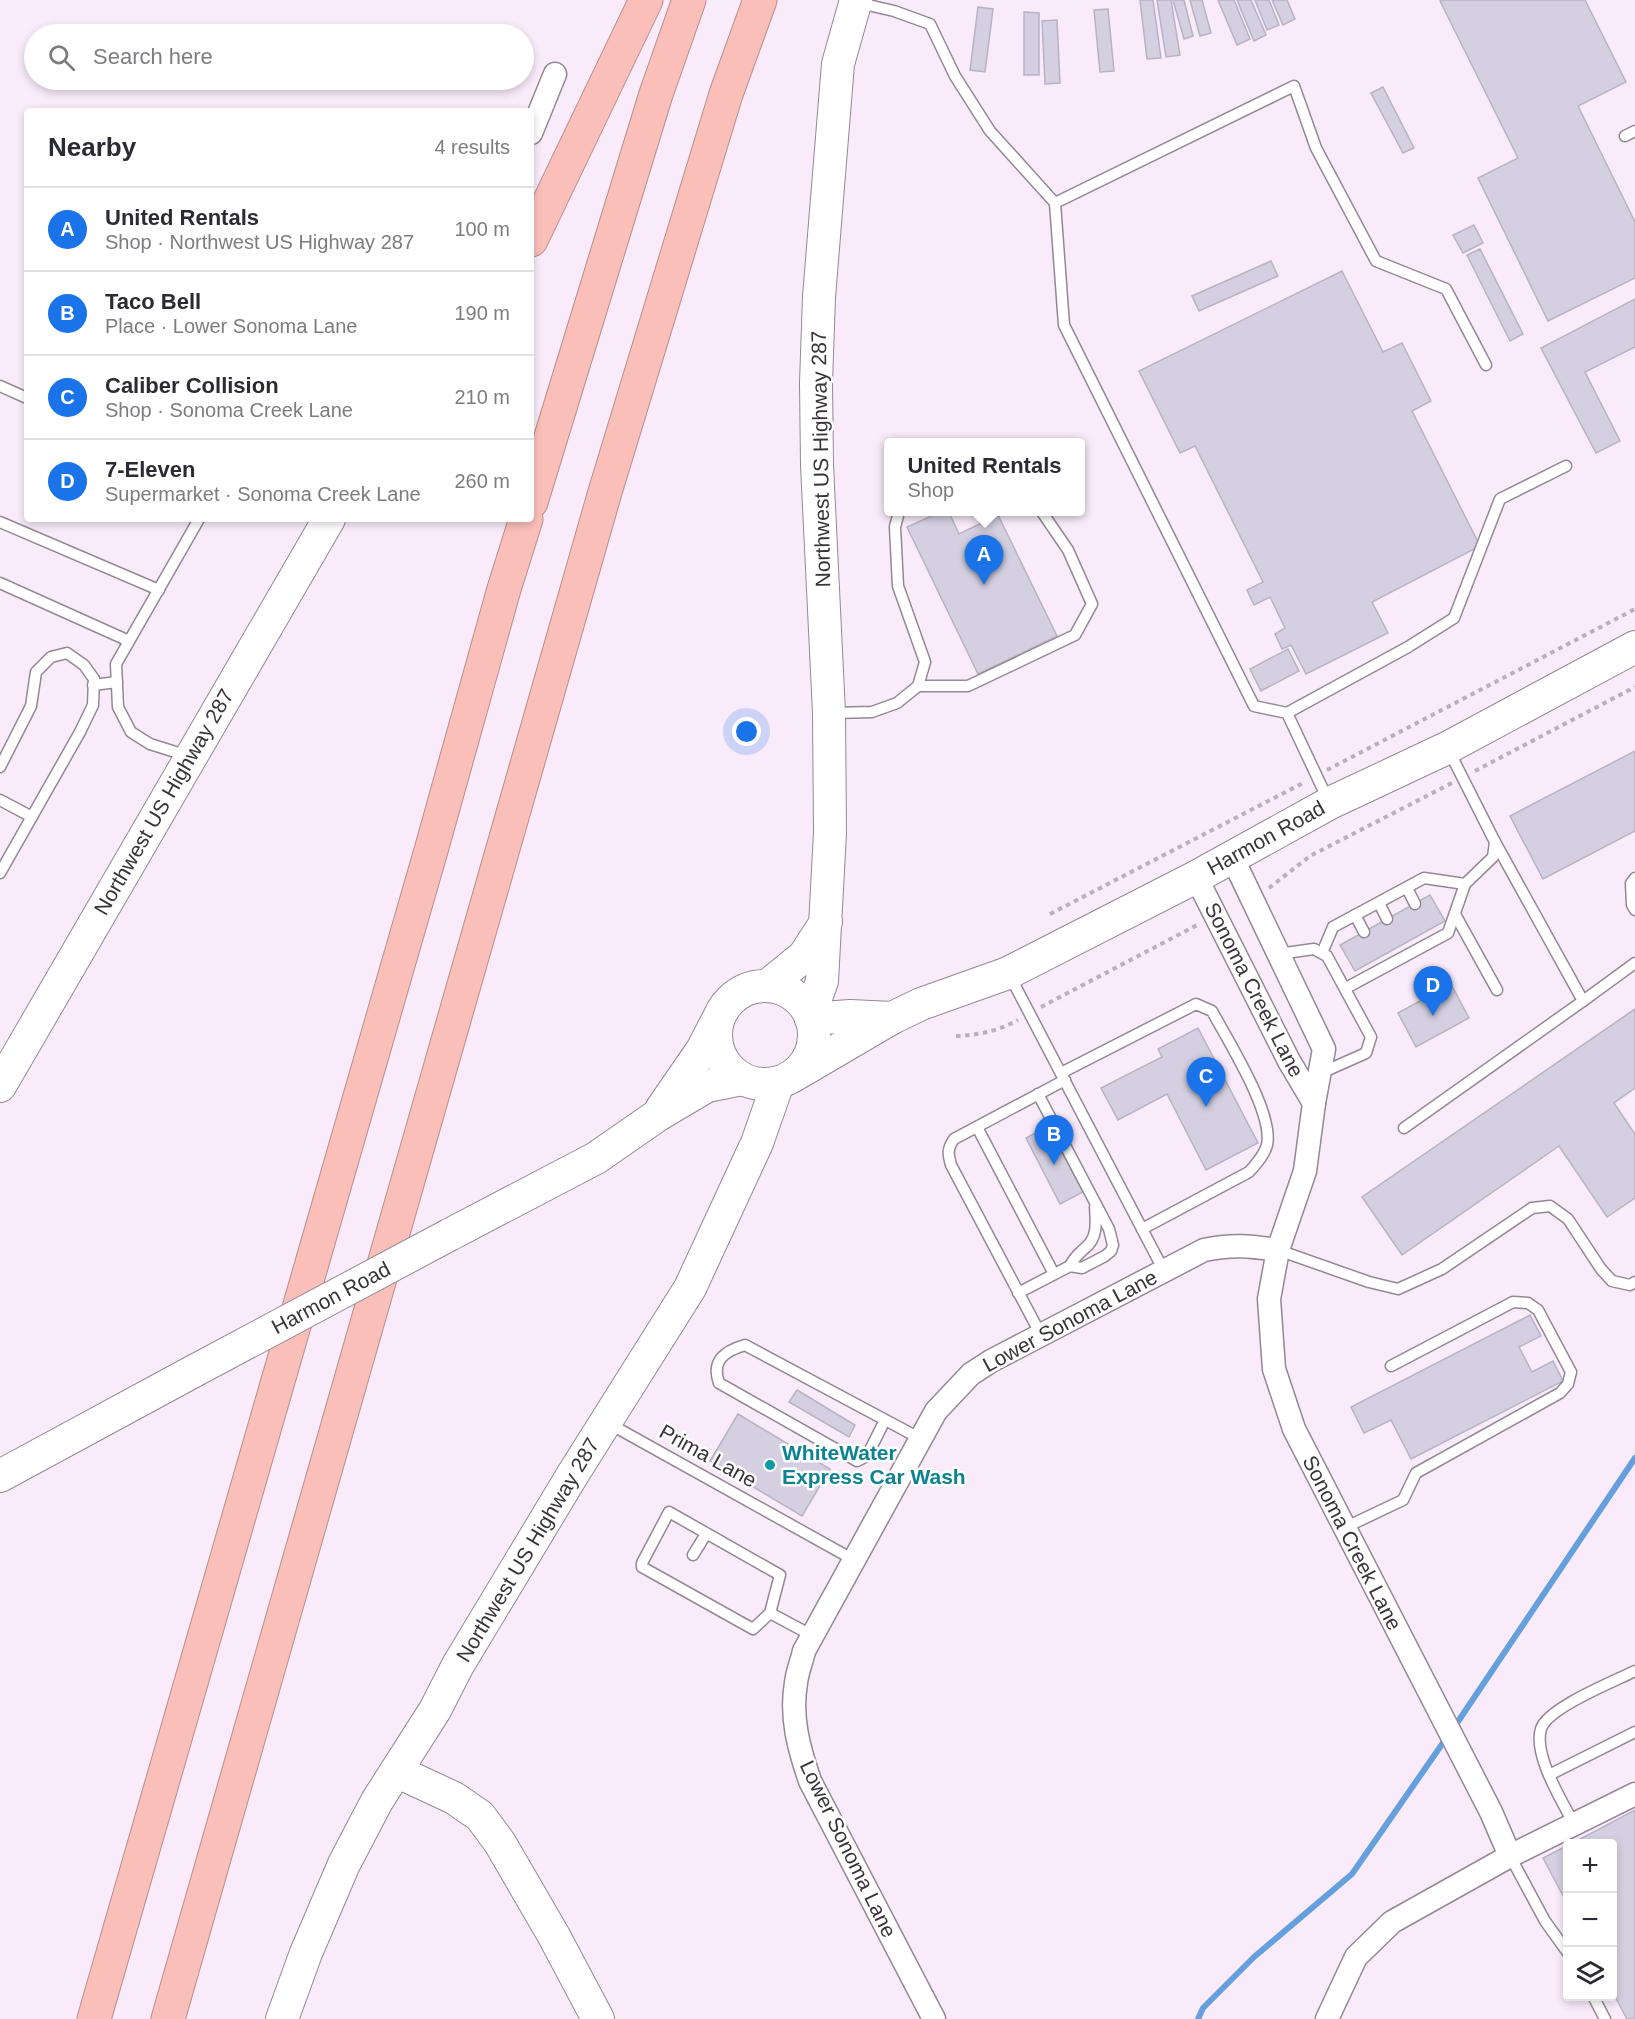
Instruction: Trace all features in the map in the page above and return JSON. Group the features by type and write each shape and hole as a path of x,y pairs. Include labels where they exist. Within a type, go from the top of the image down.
{"highway":[{"path":"534,234 646,0"},
{"path":"534,492 656,94 689,0"},
{"path":"168,2019 605,492 726,94 760,0"},
{"path":"94,2019 525,522"}],"main road":[{"name":"Northwest US Highway 287","path":"810,1017 822,981 830,833 829,713 817,465 819,297 838,64 855,1"},
{"name":"Northwest US Highway 287","path":"0,1086 327,522"},
{"name":"Harmon Road","path":"785,1080 892,1018 921,1004 1008,973 1196,877 1330,803 1447,748 1635,647"},
{"path":"767,986 804,956 827,921"},
{"path":"767,986 784,990 799,1000 810,1017 814,1034 812,1050 804,1065 785,1080 766,1085 753,1084 731,1071 717,1048 715,1035 717,1022 723,1010 734,997 749,988 767,986"},
{"name":"Harmon Road","path":"658,1115 702,1050 723,1010"},
{"name":"Harmon Road","path":"810,1017 892,1018"},
{"name":"Harmon Road","path":"0,1476 448,1235 589,1163 658,1115 707,1086 742,1079"},
{"name":"Northwest US Highway 287","path":"282,2019 306,1953 344,1864 377,1802 435,1710 458,1665 606,1421 690,1288 785,1080"},
{"path":"396,1771 454,1798 480,1816 500,1843 554,1936 598,2019"}],"street":[{"path":"534,126 555,74"},
{"name":"Sonoma Creek Lane","path":"1232,857 1324,1050 1305,1171 1278,1250 1269,1299 1274,1369 1294,1429 1491,1812 1510,1856"},
{"name":"Sonoma Creek Lane","path":"1196,877 1289,1061 1314,1103"},
{"name":"Lower Sonoma Lane","path":"934,2019 810,1781 799,1750 794,1718 796,1683 804,1651 936,1411 971,1374 991,1361 1204,1250 1221,1246 1244,1245 1278,1250"},
{"path":"1327,2019 1356,1957 1392,1922 1510,1856 1635,1794"}],"lane":[{"path":"855,1 894,11 930,24 955,76 990,131 1055,202 1064,325 1254,706 1287,713 1408,647 1454,618 1500,499 1566,466"},
{"path":"1055,202 1294,86 1316,148 1376,261 1446,289 1486,365"},
{"path":"0,386 24,397"},
{"path":"829,713 872,712 897,704 918,686 925,662 898,586 895,527 898,516"},
{"path":"918,686 968,686 1075,635 1092,604 1068,550 1045,516"},
{"path":"0,522 159,590"},
{"path":"191,757 150,744 131,732 118,707 116,664 197,522"},
{"path":"0,583 129,641"},
{"path":"0,767 31,706 36,672 51,657 67,653 84,665 94,679 93,705 0,873"},
{"path":"93,685 117,682"},
{"path":"1287,713 1330,803"},
{"path":"1447,748 1495,842 1583,1000"},
{"path":"0,800 32,817"},
{"path":"1346,988 1380,963 1404,950 1434,941 1448,933 1456,916 1465,884 1493,857 1495,842"},
{"path":"1322,953 1333,927 1424,878 1465,884"},
{"path":"1635,878 1631,883 1632,905 1635,910"},
{"path":"1407,888 1415,904"},
{"path":"1379,903 1387,919"},
{"path":"1355,915 1364,932"},
{"path":"1456,916 1497,990"},
{"path":"1429,930 1434,941"},
{"path":"1278,954 1314,949 1327,956 1371,1037 1366,1053 1319,1074"},
{"path":"1404,1128 1635,963"},
{"path":"1008,973 1164,1271"},
{"path":"1041,1335 951,1165 949,1146 954,1139 1038,1094 1063,1076 1196,1004 1212,1011 1262,1107 1267,1127 1267,1144 1261,1159 1249,1172 1142,1229"},
{"path":"1018,1293 1070,1266 1082,1268 1105,1256 1111,1251 1113,1245 1108,1229 1038,1094"},
{"path":"977,1126 1054,1274"},
{"path":"1070,1266 1075,1255 1090,1244 1094,1237 1096,1219 1094,1201"},
{"path":"1278,1250 1370,1282 1398,1289 1442,1269 1532,1208 1550,1206 1568,1219 1601,1269 1612,1281 1630,1285 1635,1282"},
{"path":"1344,1528 1403,1500 1416,1473 1560,1393 1568,1384 1571,1372 1538,1310 1527,1304 1513,1302 1391,1366"},
{"path":"885,1420 867,1456 857,1461 719,1383 715,1372 718,1361 732,1349 745,1345 921,1439"},
{"name":"Prima Lane","path":"606,1421 854,1560"},
{"path":"669,1512 706,1533 780,1575 770,1613 753,1629 642,1567 669,1512"},
{"path":"693,1555 706,1533"},
{"path":"676,1586 682,1574"},
{"path":"770,1613 813,1636"},
{"path":"1574,1824 1544,1764 1540,1729 1549,1716 1563,1707 1635,1671"},
{"path":"1549,1774 1635,1732"},
{"name":"Sonoma Creek Lane","path":"1510,1856 1545,1921 1564,1947"},
{"path":"1596,2001 1605,2019"}],"path":[{"path":"1050,915 1635,609"},
{"path":"1251,897 1271,887 1310,856 1635,687"},
{"path":"956,1036 978,1035 1000,1029 1215,916"}],"building":[{"path":"1140,0 1153,0 1161,58 1147,59"},
{"path":"1157,0 1171,0 1180,55 1166,57"},
{"path":"1173,0 1184,0 1193,36 1184,39"},
{"path":"1190,0 1202,0 1211,33 1200,36"},
{"path":"1218,0 1234,0 1250,39 1237,45"},
{"path":"1237,0 1251,0 1266,35 1254,41"},
{"path":"1255,0 1269,0 1279,25 1267,30"},
{"path":"1272,0 1287,0 1295,19 1283,25"},
{"path":"1585,0 1626,82 1578,106 1635,222 1635,278 1548,321 1478,178 1518,158 1440,1"},
{"path":"978,7 993,9 985,72 970,70"},
{"path":"1108,9 1114,71 1100,72 1094,10"},
{"path":"1024,12 1039,13 1039,75 1024,75"},
{"path":"1057,20 1060,83 1045,84 1042,21"},
{"path":"1383,87 1414,148 1403,153 1371,93"},
{"path":"1474,225 1483,243 1463,253 1453,235"},
{"path":"1480,249 1523,334 1510,341 1467,255"},
{"path":"1271,261 1278,276 1199,311 1192,296"},
{"path":"1342,271 1383,352 1402,343 1431,401 1412,411 1480,546 1372,602 1388,633 1306,674 1291,645 1282,649 1275,634 1285,628 1270,597 1254,605 1247,590 1263,582 1195,446 1180,453 1139,371"},
{"path":"1635,299 1635,347 1585,372 1620,441 1596,453 1541,348"},
{"path":"931,516 951,516 959,534 998,516 1057,636 978,674 907,527"},
{"path":"1288,649 1299,671 1261,691 1250,669"},
{"path":"1635,751 1635,831 1543,879 1510,816"},
{"path":"1430,895 1445,921 1355,971 1340,945"},
{"path":"1451,984 1469,1018 1416,1047 1398,1013"},
{"path":"1635,1009 1635,1088 1614,1103 1635,1134 1635,1198 1607,1217 1559,1146 1402,1255 1362,1197"},
{"path":"1198,1028 1258,1143 1206,1170 1167,1094 1118,1120 1101,1088 1162,1057 1158,1049"},
{"path":"1048,1126 1083,1192 1060,1204 1026,1138"},
{"path":"1530,1315 1541,1336 1519,1347 1532,1372 1553,1361 1563,1381 1411,1459 1391,1420 1364,1433 1351,1407"},
{"path":"797,1390 855,1425 849,1437 789,1402"},
{"name":"WhiteWater Express Car Wash","path":"738,1414 830,1469 802,1516 710,1461"},
{"path":"1635,1810 1635,2019 1627,2019 1617,2000 1617,1839 1580,1839"},
{"path":"1563,1848 1563,1896 1543,1858"}],"waterway":[{"path":"1453,1729 1635,1458"},
{"path":"1198,2019 1203,2008 1254,1957 1352,1874 1447,1737"}],"place":[{"name":"United Rentals","path":"984,585"},
{"name":"7-Eleven","path":"1433,1016"},
{"name":"Caliber Collision","path":"1206,1107"},
{"name":"Taco Bell","path":"1054,1165"},
{"name":"WhiteWater Express Car Wash","path":"770,1465"}]}
